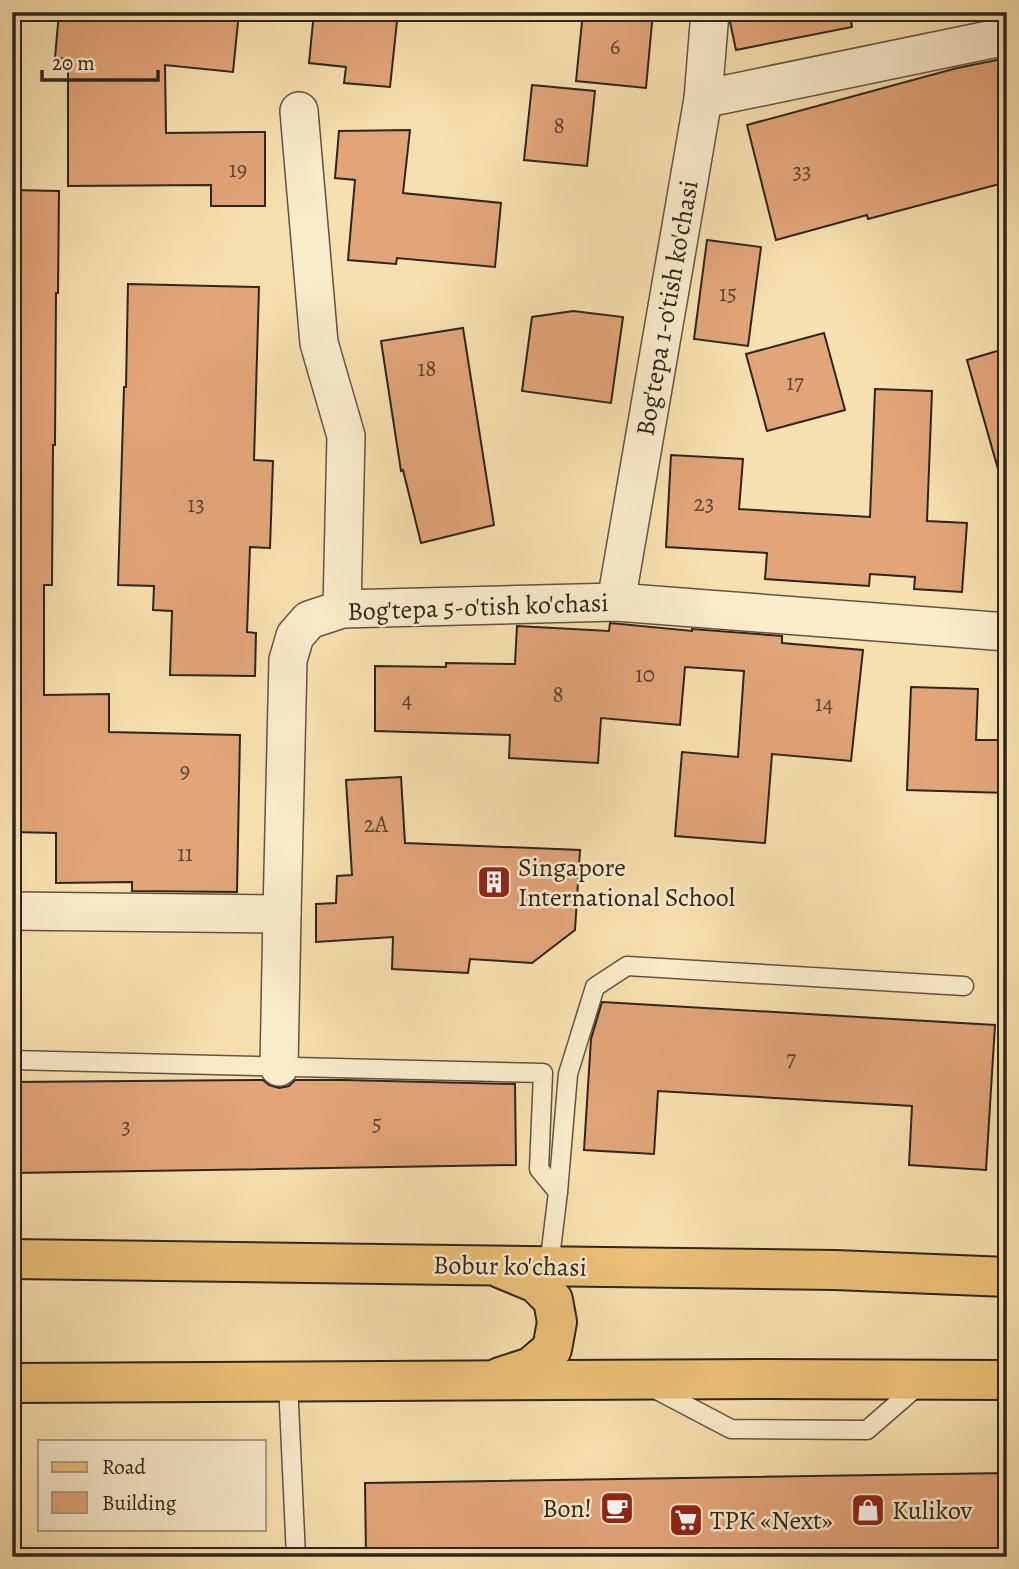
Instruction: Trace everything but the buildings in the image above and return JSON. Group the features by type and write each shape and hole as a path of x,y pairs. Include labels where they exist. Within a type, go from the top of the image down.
{"main road":[{"name":"Bobur ko'chasi","path":"12,1259 835,1270 1007,1277"},
{"path":"488,1381 531,1367 552,1349 557,1322 553,1300 536,1283 494,1265"},
{"path":"12,1383 1007,1380"}],"street":[{"name":"Bog'tepa 1-o'tish ko'chasi","path":"615,602 703,99 710,12"},
{"path":"703,99 1007,36"},
{"path":"299,111 319,343 346,436 342,609"},
{"name":"Bog'tepa 5-o'tish ko'chasi","path":"279,1067 288,660 295,636 309,621 342,609 615,602 1007,632"},
{"path":"12,911 282,914"}],"lane":[{"path":"549,1266 568,1074 595,987 627,966 964,986"},
{"path":"12,1060 543,1073 539,1169 558,1192"},
{"path":"641,1381 731,1429 867,1430 925,1380"},
{"path":"288,1382 296,1557"}],"place":[{"name":"Singapore International School","path":"494,882"},
{"name":"Bon!","path":"617,1508"},
{"name":"Kulikov","path":"868,1510"},
{"name":"ТРК «Next»","path":"686,1520"}]}
